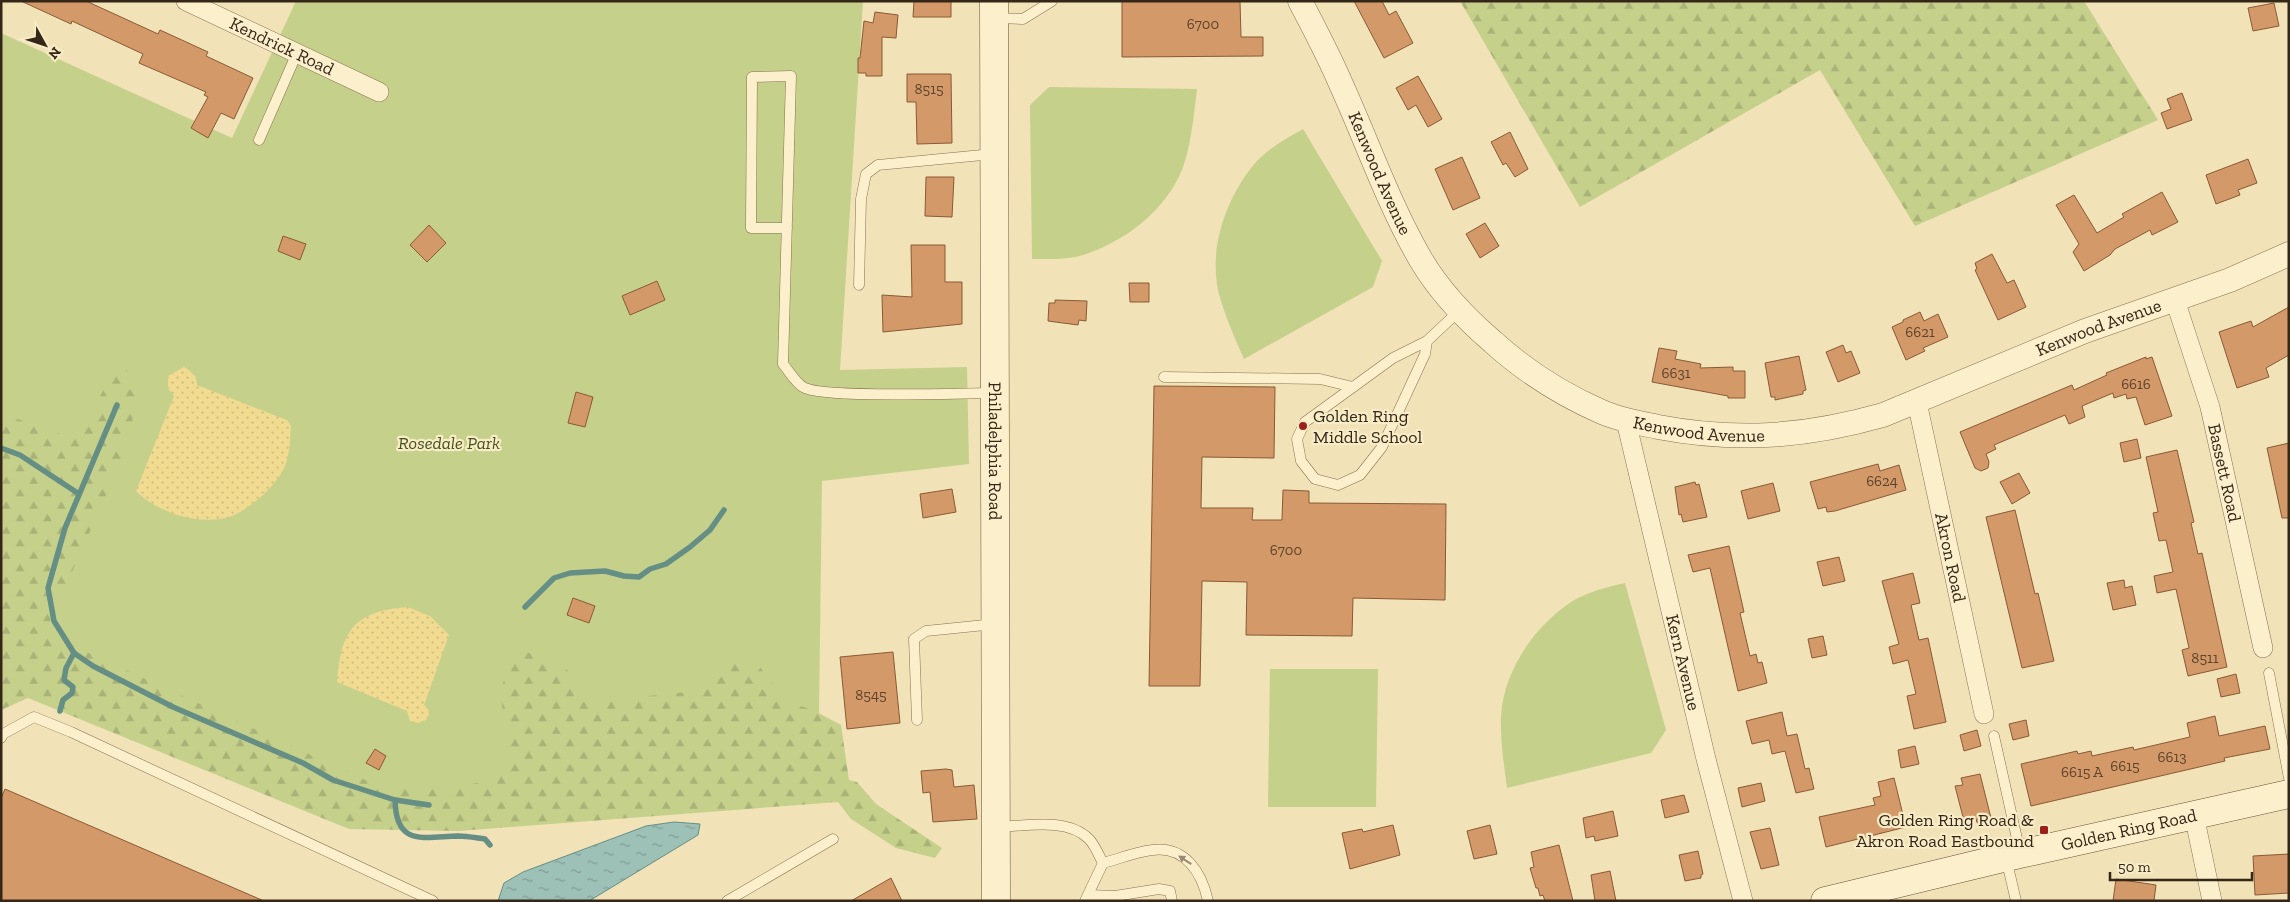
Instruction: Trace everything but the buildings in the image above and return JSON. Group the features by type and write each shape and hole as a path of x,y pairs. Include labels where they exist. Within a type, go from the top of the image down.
{"main road":[{"name":"Philadelphia Road","path":"994,9 996,901"},
{"name":"Golden Ring Road","path":"1825,901 2013,856 2289,794"}],"street":[{"name":"Kendrick Road","path":"186,1 379,92"},
{"name":"Kenwood Avenue","path":"1300,1 1340,80 1389,197 1409,237 1433,278 1459,312 1500,349 1544,381 1603,413 1626,421 1713,435 1774,436 1799,434 1854,423 1883,415 1917,402 2085,332 2230,280 2289,254"},
{"name":"Bassett Road","path":"2175,300 2210,407 2263,648"},
{"name":"Akron Road","path":"1917,402 1984,714"},
{"name":"Kern Avenue","path":"1626,421 1706,759 1743,901"},
{"path":"2194,815 2212,901"}],"lane":[{"path":"994,9 1023,19 1052,1"},
{"path":"259,140 297,54"},
{"path":"787,228 751,228 752,77 791,76 787,228 783,364 803,387 832,393 994,393"},
{"path":"858,285 861,199 866,174 878,165 994,154"},
{"path":"1427,341 1426,354 1382,447 1360,475 1338,485 1315,479 1301,461 1297,439 1305,422 1393,358 1427,341 1459,312"},
{"path":"1164,377 1320,379 1353,387"},
{"path":"917,720 914,639 926,631 996,624"},
{"path":"2269,673 2289,778"},
{"path":"1,738 3,734 34,717 72,732 433,901"},
{"path":"1994,736 2013,856 2016,901"},
{"path":"997,827 1056,825 1076,830 1090,840 1103,863"},
{"path":"727,901 833,839"},
{"path":"1172,901 1170,891 1159,889 1087,898 1103,863 1153,849 1173,852 1190,861 1200,873 1208,901"}],"green space":[{"name":"Rosedale Park","path":"296,1 863,1 840,370 967,367 969,464 822,481 818,789 370,828 24,685 1,702 1,33 232,138"},
{"path":"1460,1 2084,1 2158,120 1915,226 1820,70 1580,207"},
{"path":"1049,87 1197,89 1191,134 1179,177 1160,205 1148,218 1105,247 1089,253 1060,259 1032,259 1030,105"},
{"path":"1303,129 1382,261 1373,287 1244,359 1226,316 1218,290 1216,256 1218,239 1229,206 1246,175 1256,162 1272,148"},
{"path":"115,368 125,368 140,392 121,462 47,628 61,640 385,789 460,788 510,772 500,688 521,650 565,665 576,688 592,702 696,691 710,679 739,662 759,666 788,702 813,710 841,725 849,780 857,782 876,804 942,848 935,858 896,848 851,819 838,802 459,831 349,829 28,698 1,710 1,413 77,440"},
{"path":"1625,583 1666,730 1651,753 1507,788 1501,716 1508,682 1523,651 1533,637 1557,612 1577,598"},
{"path":"1270,669 1378,669 1376,807 1268,807"}],"sand":[{"path":"184,367 193,374 197,385 287,420 291,426 288,456 279,477 259,499 246,509 232,516 207,520 181,516 156,506 136,491 174,396 168,388 168,376"},
{"path":"408,607 430,616 449,635 424,705 428,708 429,715 426,720 418,723 410,721 407,711 337,682 342,648 354,626 375,613"}],"water":[{"path":"674,822 700,824 698,835 589,901 498,901 504,883 523,872 646,826"}],"waterway":[{"path":"117,405 65,528 48,588 54,621 74,653 93,666 173,707 303,763 333,780 395,800 429,805"},
{"path":"1,448 20,455 79,494"},
{"path":"525,607 554,578 570,573 605,571 624,576 639,577 650,569 666,564 710,530 724,510"},
{"path":"60,711 63,700 72,693 73,687 64,680 66,668 74,653"},
{"path":"395,800 400,826 414,836 458,836 485,839 490,845"}],"place":[{"name":"Golden Ring Middle School","path":"1303,426"},
{"name":"Golden Ring Road & Akron Road Eastbound","path":"2044,830"}]}
